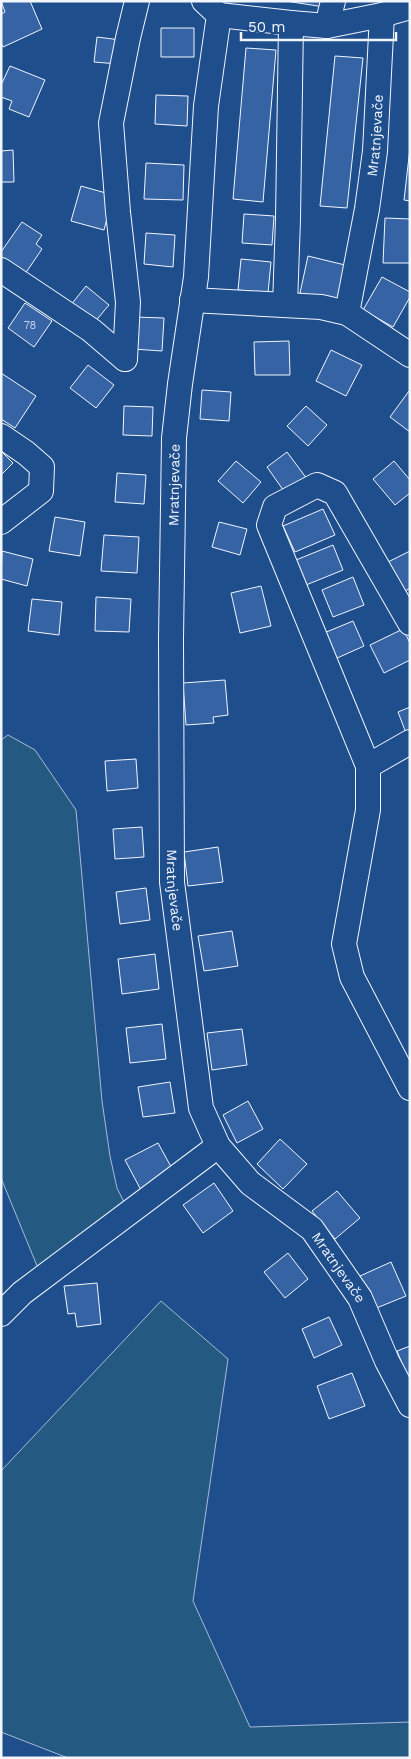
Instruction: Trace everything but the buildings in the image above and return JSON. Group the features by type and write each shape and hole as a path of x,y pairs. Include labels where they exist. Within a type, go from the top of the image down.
{"street":[{"path":"1,270 91,330 124,360 128,302 111,123 137,1"},
{"path":"327,26 333,1"},
{"name":"Mratnjevače","path":"410,7 382,15 327,26 291,23 212,8 196,277 174,438 171,639 172,882 201,1108 218,1146 250,1183 312,1229 360,1298 387,1361 410,1405"},
{"name":"Mratnjevače","path":"347,313 362,238 375,151 382,15"},
{"path":"285,305 291,23"},
{"path":"192,300 321,307 347,313 410,355"},
{"path":"1,436 26,452 42,467 41,491 1,522"},
{"path":"410,623 335,493 317,485 275,507 269,525 368,766 368,810 344,944 352,977 410,1088"},
{"path":"368,766 410,742"},
{"path":"1,1314 22,1293 218,1146"}],"shaded area":[{"path":"8,735 35,750 76,810 102,1101 117,1188 129,1212 42,1278 1,1178 1,740"},
{"path":"161,1301 228,1359 193,1601 250,1727 410,1722 410,1758 68,1758 1,1732 1,1471"}]}
